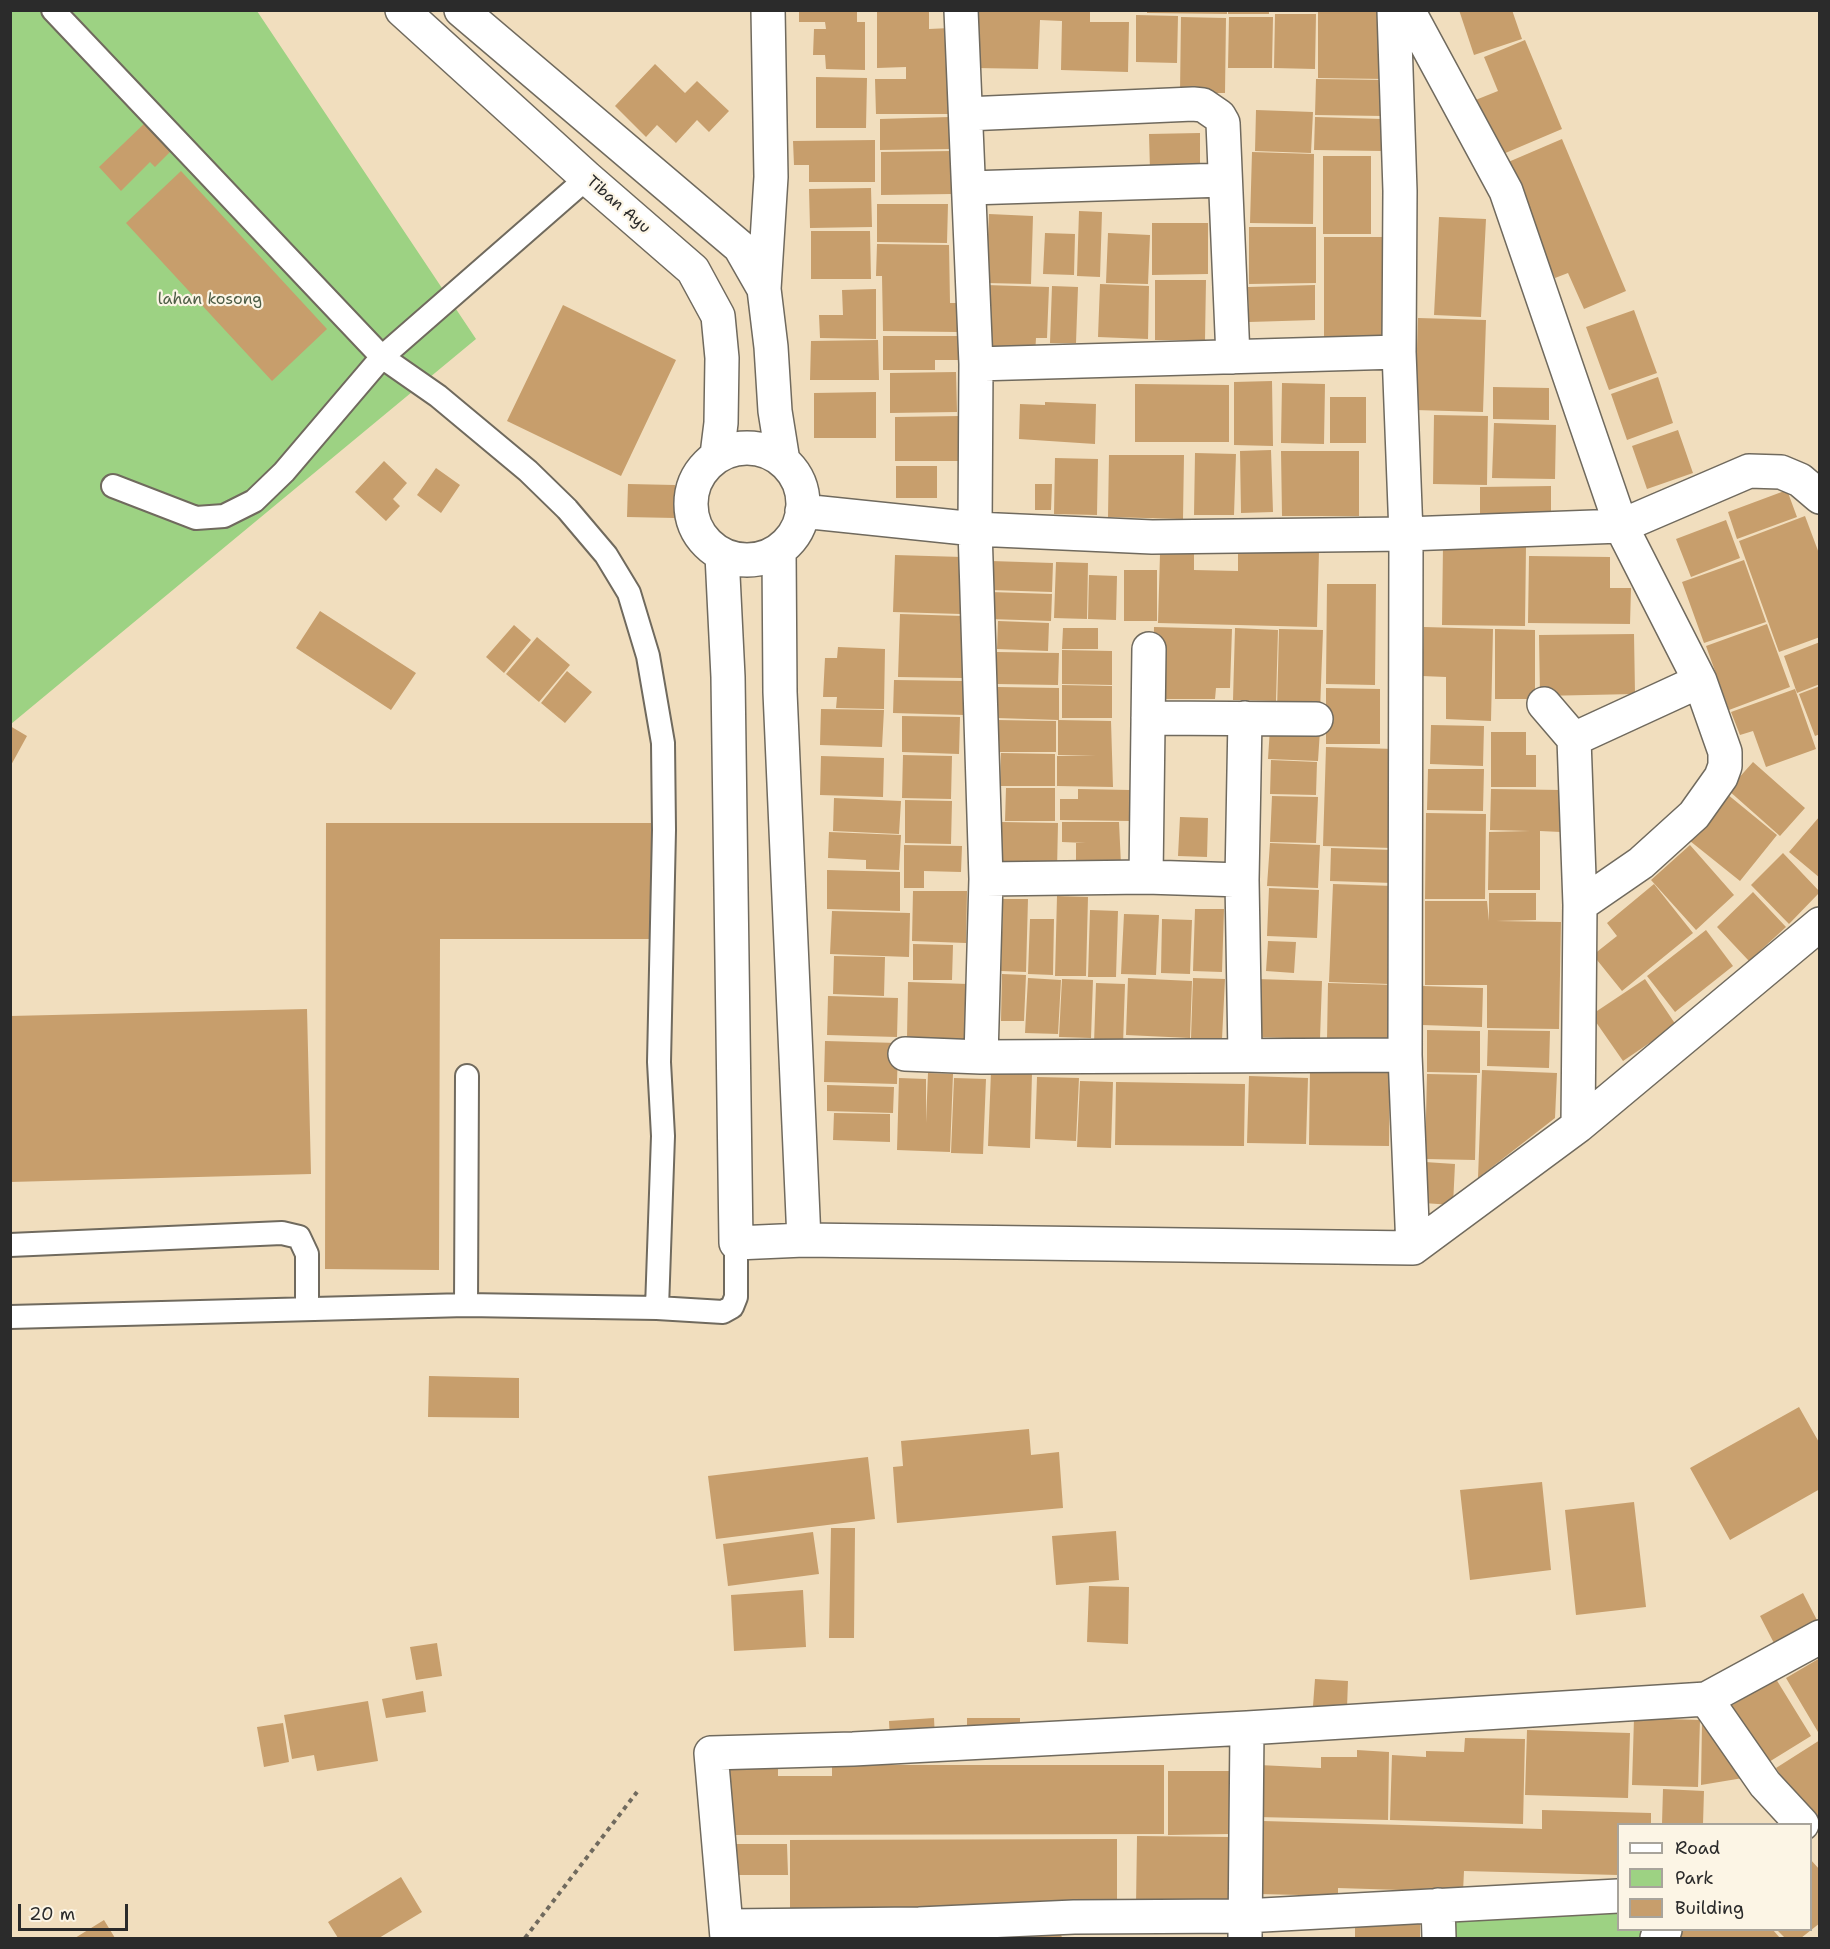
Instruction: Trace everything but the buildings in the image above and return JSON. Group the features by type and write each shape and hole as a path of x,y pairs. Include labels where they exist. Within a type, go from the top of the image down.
{"street":[{"name":"Tiban Ayu","path":"402,10 587,178 693,270 708,292 718,316 722,358 721,423 717,455"},
{"path":"461,10 740,247 764,289"},
{"path":"768,10 771,177 764,289 771,346 775,411 783,461"},
{"path":"961,10 975,364 975,529 986,879 981,1057"},
{"path":"1394,10 1400,191 1399,352 1406,534 1405,1056 1413,1248"},
{"path":"1408,10 1506,191 1621,526 1700,681 1725,752 1725,766 1721,777 1694,815 1641,863 1580,905"},
{"path":"966,114 1203,105 1219,116 1223,123 1233,357"},
{"path":"969,188 1225,180"},
{"path":"975,364 1399,352"},
{"path":"739,448 762,449 783,461 795,475 802,492 802,511 795,533 779,550 761,558 741,560 722,555 703,540 692,519 691,494 700,472 717,455 739,448"},
{"path":"802,511 975,529 1152,537 1406,534 1621,526 1749,471 1781,472 1800,480 1820,497"},
{"path":"779,550 780,692 804,1240"},
{"path":"722,555 728,677 736,1243 804,1240 1413,1248 1578,1126 1820,924"},
{"path":"1146,877 1149,649"},
{"path":"1574,739 1700,681"},
{"path":"1544,704 1574,739 1580,905 1578,1126"},
{"path":"1245,717 1242,880 1245,1055"},
{"path":"1148,718 1316,719"},
{"path":"986,879 1146,877 1242,880"},
{"path":"905,1054 981,1057 1405,1056"},
{"path":"1617,1896 1438,1905 1244,1927 727,1932 711,1753 854,1749 1706,1700 1820,1636"},
{"path":"1706,1700 1765,1784 1800,1823"},
{"path":"1244,1927 1246,1728"},
{"path":"1438,1905 1439,1938"}],"lane":[{"path":"53,10 382,357 438,396 528,471 567,509 606,555 629,593 648,656 663,743 664,830 659,1062 663,1136 657,1308"},
{"path":"113,486 196,518 224,516 254,501 284,472 382,357 587,178"},
{"path":"466,1305 467,1076"},
{"path":"10,1245 282,1233 299,1237 307,1254 307,1309"},
{"path":"10,1317 466,1305 657,1308 723,1312 732,1307 736,1297 736,1243"}],"path":[{"path":"525,1938 637,1791"}],"green space":[{"name":"lahan kosong","path":"11,11 257,11 476,339 11,724"},
{"path":"1617,1903 1617,1931 1663,1931 1653,1938 1439,1938 1438,1905"}]}
